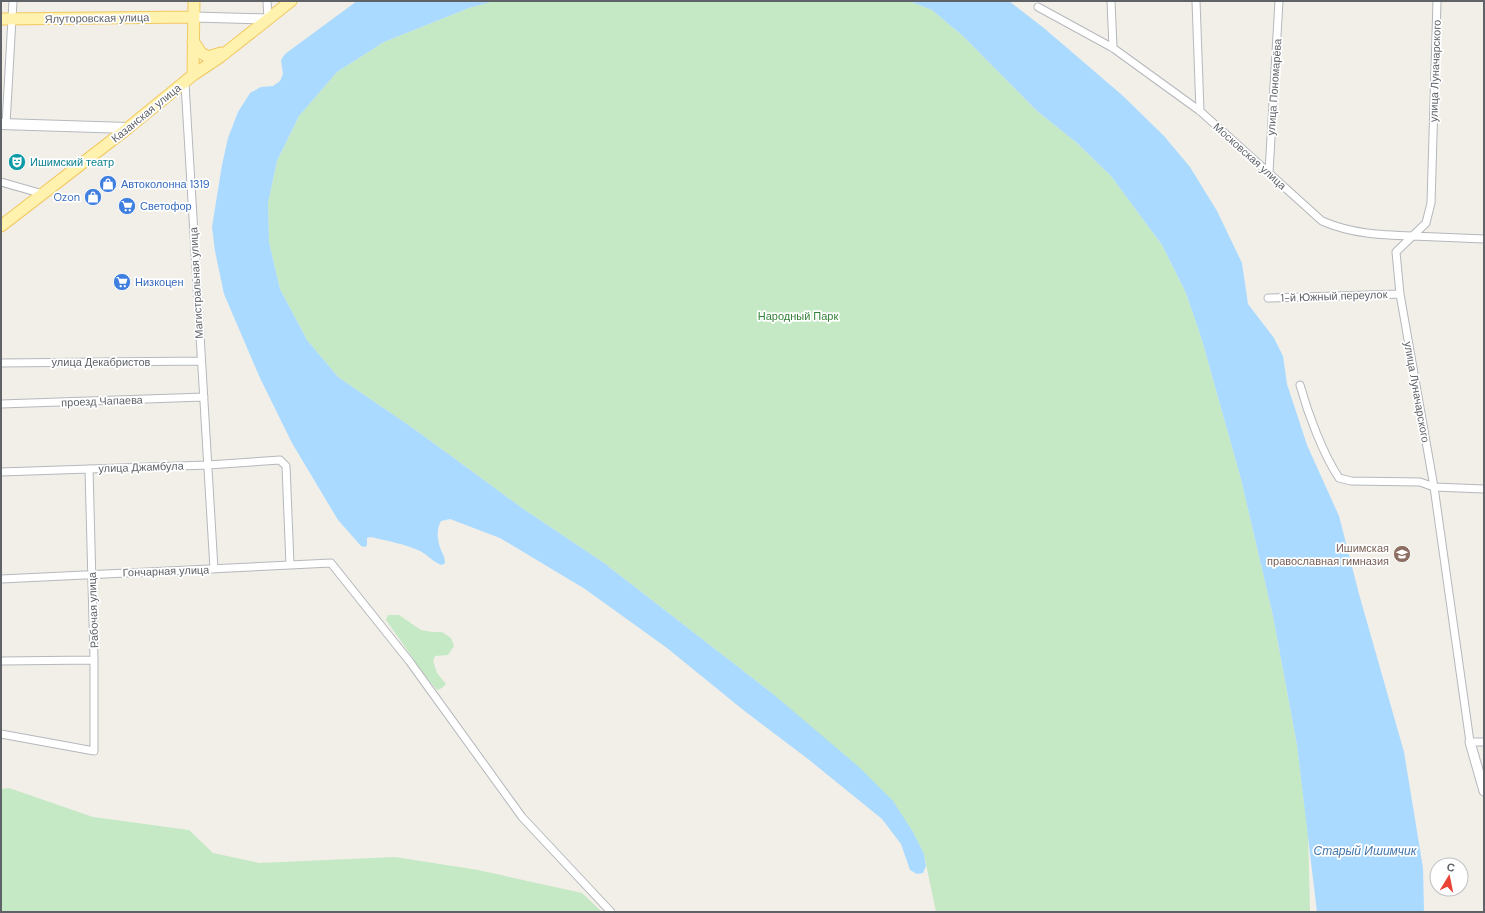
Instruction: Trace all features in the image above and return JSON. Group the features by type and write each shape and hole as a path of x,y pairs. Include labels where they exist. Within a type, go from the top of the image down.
{"main road":[{"name":"Магистральная улица","path":"193,75 194,1"},
{"name":"Казанская улица","path":"1,226 128,128 193,75 291,1"},
{"name":"Ялуторовская улица","path":"6,19 194,17"},
{"path":"193,41 200,53 208,56 228,50"},
{"path":"3,124 128,128"}],"street":[{"path":"3,124 6,19 13,1"},
{"path":"194,17 268,19 267,1"},
{"path":"1111,1 1113,48"},
{"path":"1196,1 1200,111"},
{"name":"улица Пономарёва","path":"1269,172 1279,1"},
{"name":"улица Луначарского","path":"1437,1 1431,203 1426,223 1396,252 1400,294 1434,487 1470,742 1484,791"},
{"name":"Московская улица","path":"1038,7 1113,48 1200,111 1322,221 1354,232 1386,236 1484,239"},
{"name":"Магистральная улица","path":"193,75 184,84 214,569"},
{"path":"1,182 43,194"},
{"name":"1-й Южный переулок","path":"1268,298 1400,294"},
{"name":"улица Декабристов","path":"1,363 201,361"},
{"path":"1300,385 1306,406 1317,433 1339,478 1351,481 1420,482 1434,487 1484,489"},
{"name":"проезд Чапаева","path":"1,404 204,397"},
{"name":"улица Джамбула","path":"1,472 208,465 280,460 286,466 290,565"},
{"name":"Рабочая улица","path":"1,734 94,751 94,660 89,469"},
{"name":"Гончарная улица","path":"1,579 331,563 410,662 522,817 611,912"},
{"path":"1,661 94,660"},
{"path":"1470,742 1484,742"}],"green space":[{"name":"Народный Парк","path":"494,1 909,1 932,10 964,37 1037,111 1077,143 1111,176 1162,245 1186,293 1202,340 1241,479 1273,616 1297,745 1308,834 1310,912 936,912 924,854 773,694 604,563 522,508 417,431 338,377 307,340 280,289 269,242 268,203 277,161 299,116 337,72 384,42 469,8"},
{"path":"388,615 399,615 421,630 442,632 451,638 454,646 448,655 435,656 433,661 437,673 446,684 442,688 437,690 424,674 386,620"},
{"path":"9,788 93,817 189,830 213,853 259,863 395,857 478,870 582,893 602,912 1,912 1,789"}],"water":[{"path":"357,1 494,1 469,8 384,42 337,72 299,116 277,161 268,203 269,242 280,289 307,340 338,377 417,431 522,508 604,563 773,694 859,767 893,801 913,832 924,854 926,866 923,873 917,874 910,870 901,844 882,819 667,648 585,589 500,538 450,519 441,521 438,528 439,543 445,561 442,565 436,563 420,551 390,541 371,537 367,538 367,545 365,547 361,546 338,520 292,443 260,378 224,294 215,251 212,227 228,138 238,112 250,93 261,87 273,86 280,81 283,74 281,60 285,54"},
{"name":"Старый Ишимчик","path":"909,1 1009,1 1045,29 1122,95 1164,136 1190,167 1217,211 1242,263 1248,304 1274,338 1283,356 1287,384 1307,445 1339,516 1359,594 1404,752 1423,868 1424,912 1317,912 1297,745 1273,616 1241,479 1202,340 1186,293 1162,245 1111,176 1077,143 1037,111 964,37 932,10"}],"place":[{"name":"Ишимский театр","path":"17,162"},
{"name":"Автоколонна 1319","path":"108,184"},
{"name":"Ozon","path":"93,197"},
{"name":"Светофор","path":"127,206"},
{"name":"Низкоцен","path":"122,282"},
{"name":"Ишимская православная гимназия","path":"1402,554"}]}
